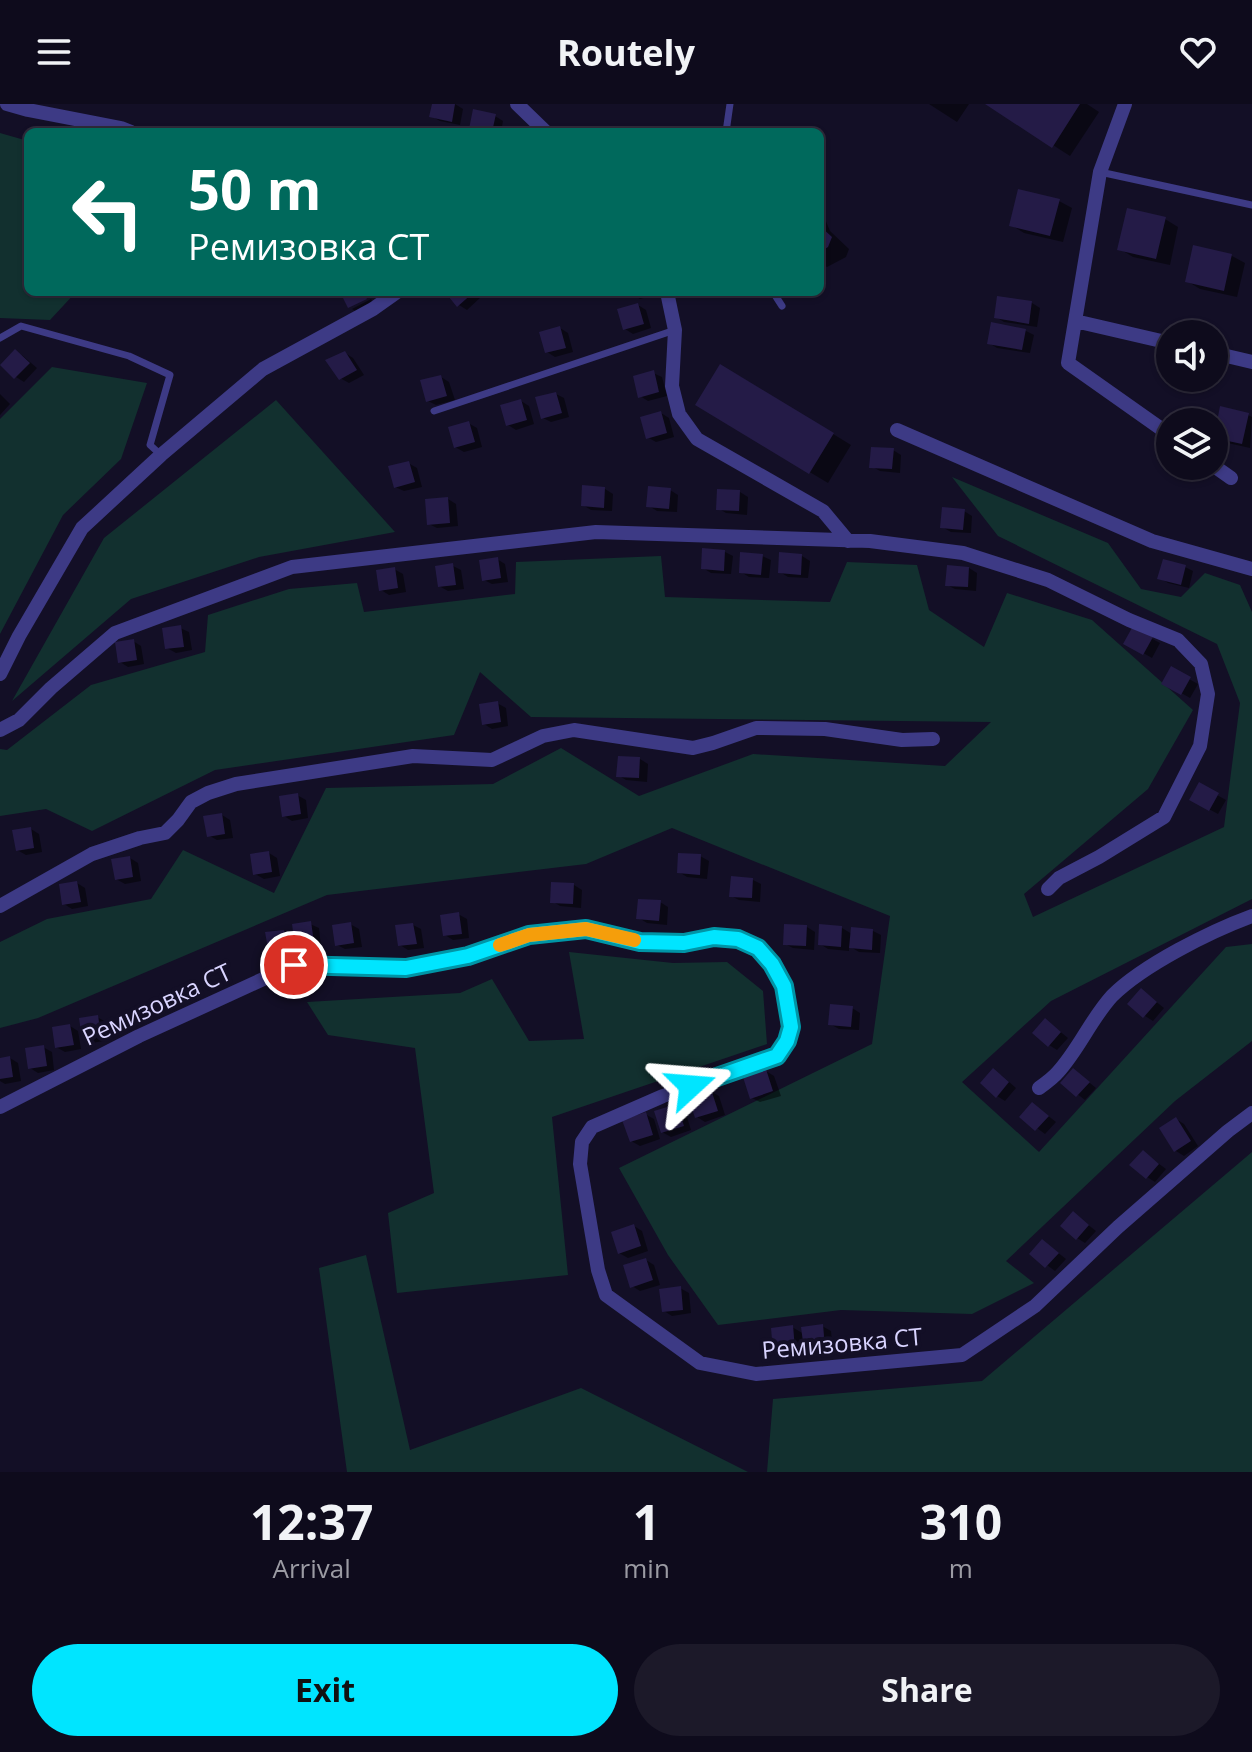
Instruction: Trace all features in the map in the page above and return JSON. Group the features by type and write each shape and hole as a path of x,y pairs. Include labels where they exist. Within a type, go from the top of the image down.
{"street":[{"path":"7,104 121,128"},
{"path":"517,104 542,128"},
{"path":"1119,106 1100,172 1068,363 1156,425"},
{"path":"0,674 82,528 161,455 263,369 391,296"},
{"path":"668,296 675,330 672,386 679,414 697,439 823,511 848,541"},
{"path":"1075,321 1156,340"},
{"path":"1228,356 1252,362"},
{"path":"897,430 1152,541 1252,569"},
{"path":"0,730 19,720 115,633 292,567 596,532 870,541 963,553 1048,580 1178,640 1201,664 1208,694 1200,746 1164,817 1059,878 1048,889"},
{"path":"0,906 92,854 165,833 191,802 236,784 413,756 492,760 543,736 574,730 693,748 756,728 825,729 902,740 933,739"},
{"path":"1039,1088 1058,1072 1112,996 1137,975 1195,942 1252,916"},
{"name":"Ремизовка СТ","path":"0,1107 139,1036 294,965 406,968 468,956 529,935 586,929 640,942 684,943 714,937 738,939 758,948 772,964 784,986 791,1027 787,1041 777,1056 663,1096 592,1127 582,1142 580,1164 598,1270 606,1295 700,1363 756,1374 962,1355 1035,1306 1118,1227 1252,1113"}],"lane":[{"path":"727,128 730,104"},
{"path":"1100,172 1252,205"},
{"path":"776,296 782,306"},
{"path":"0,338 21,326 129,356 170,375 150,445 161,455"},
{"path":"434,411 675,330"}],"green space":[{"path":"0,133 24,140 24,296 72,296 50,320 0,318"},
{"path":"52,367 147,383 121,459 63,515 0,634 0,419"},
{"path":"276,400 395,532 259,557 131,599 12,701 104,538"},
{"path":"952,477 1108,543 1141,589 1181,597 1205,573 1240,585 1252,612 1252,899 1051,1001 962,1082 1039,1152 1226,947 1252,944 1252,1041 1175,1101 1006,1261 1034,1283 972,1314 841,1310 718,1325 668,1255 619,1168 872,1044 890,916 672,828 586,864 327,895 38,1018 0,1028 0,942 47,919 151,899 183,850 274,893 326,788 493,784 561,748 639,796 753,754 945,766 991,722 531,717 480,672 454,735 215,770 92,831 46,809 0,816 0,749 7,750 91,685 205,652 208,615 289,589 357,583 364,612 515,594 516,562 661,556 665,597 830,602 847,562 917,565 929,610 984,647 1007,593 1092,620 1193,710 1148,789 1024,894 1033,917 1224,827 1240,703 1217,644 998,536"},
{"path":"569,952 673,963 727,962 763,991 767,1044 552,1117 568,1275 397,1293 388,1213 434,1193 415,1048 328,1035 307,1002 460,993 492,979 529,1041 584,1039"},
{"path":"1252,1152 1252,1472 767,1472 773,1399 982,1381"},
{"path":"366,1255 410,1450 581,1388 748,1472 347,1472 319,1268"}],"building":[{"path":"432,104 455,104 452,122 429,117"},
{"path":"985,104 1080,104 1052,148"},
{"path":"473,109 496,114 493,128 469,128"},
{"path":"1018,189 1060,199 1050,236 1009,226"},
{"path":"1127,208 1166,217 1156,259 1117,250"},
{"path":"824,230 832,237 824,250"},
{"path":"1193,245 1232,254 1224,291 1185,282"},
{"path":"342,296 365,296 367,299 348,308"},
{"path":"448,296 469,296 457,307"},
{"path":"997,296 1032,301 1029,324 994,318"},
{"path":"638,303 644,324 623,330 617,309"},
{"path":"991,322 1026,329 1022,350 987,344"},
{"path":"560,326 566,348 545,353 539,332"},
{"path":"15,349 30,363 14,379 0,365"},
{"path":"345,351 357,370 339,380 325,360"},
{"path":"720,364 834,433 809,474 695,405"},
{"path":"654,370 659,392 638,398 633,376"},
{"path":"441,375 447,396 426,402 420,380"},
{"path":"556,392 562,413 541,419 535,397"},
{"path":"521,399 527,420 506,426 500,405"},
{"path":"1220,406 1249,413 1242,444 1228,441 1228,408"},
{"path":"661,411 667,433 646,439 640,417"},
{"path":"469,421 475,442 454,448 448,427"},
{"path":"871,447 894,448 892,469 869,468"},
{"path":"409,461 415,482 394,488 388,466"},
{"path":"582,485 605,487 604,508 581,506"},
{"path":"648,486 671,488 669,509 646,507"},
{"path":"717,489 740,490 739,511 716,510"},
{"path":"448,497 450,523 427,525 425,499"},
{"path":"942,507 965,509 963,530 940,528"},
{"path":"702,548 725,550 724,571 701,569"},
{"path":"740,552 763,554 761,575 739,573"},
{"path":"779,552 802,554 801,575 778,573"},
{"path":"498,557 501,578 482,581 479,560"},
{"path":"1163,559 1186,565 1181,585 1157,579"},
{"path":"453,563 456,585 438,587 435,566"},
{"path":"947,565 969,567 968,587 945,586"},
{"path":"395,567 398,588 379,591 376,570"},
{"path":"181,625 184,647 165,649 162,628"},
{"path":"1133,626 1153,637 1143,655 1123,644"},
{"path":"134,639 137,660 118,663 115,642"},
{"path":"1171,666 1191,677 1181,695 1161,684"},
{"path":"498,701 501,722 482,725 479,704"},
{"path":"618,756 640,757 639,778 616,777"},
{"path":"1199,782 1219,793 1209,811 1189,800"},
{"path":"298,793 301,814 282,817 279,796"},
{"path":"222,813 225,834 207,837 203,816"},
{"path":"31,827 34,848 16,851 12,830"},
{"path":"269,851 272,872 253,875 250,854"},
{"path":"678,853 701,854 700,875 677,873"},
{"path":"130,856 133,877 115,880 111,859"},
{"path":"731,876 753,878 752,898 729,897"},
{"path":"77,881 81,902 62,905 59,884"},
{"path":"551,882 574,883 573,904 550,903"},
{"path":"638,899 661,900 659,921 636,919"},
{"path":"459,912 462,934 443,936 440,915"},
{"path":"311,921 314,943 295,946 292,924"},
{"path":"351,922 354,943 335,946 332,925"},
{"path":"413,923 417,944 398,946 395,925"},
{"path":"784,924 807,925 806,946 783,945"},
{"path":"819,924 842,926 841,947 818,945"},
{"path":"851,927 873,929 872,950 849,948"},
{"path":"284,930 287,951 269,954 265,932"},
{"path":"1141,988 1157,1002 1143,1018 1127,1004"},
{"path":"830,1004 853,1006 851,1027 828,1025"},
{"path":"98,1015 101,1036 82,1039 79,1018"},
{"path":"1045,1018 1061,1032 1048,1047 1032,1033"},
{"path":"70,1024 74,1045 55,1048 52,1027"},
{"path":"44,1045 47,1066 28,1069 25,1048"},
{"path":"10,1056 13,1077 0,1079 0,1058"},
{"path":"993,1068 1009,1082 996,1098 980,1083"},
{"path":"1073,1068 1090,1082 1076,1097 1060,1083"},
{"path":"766,1069 773,1091 750,1099 743,1077"},
{"path":"711,1089 718,1111 695,1118 688,1096"},
{"path":"1032,1102 1049,1116 1035,1131 1019,1117"},
{"path":"677,1104 684,1126 661,1133 654,1111"},
{"path":"646,1112 653,1135 630,1142 622,1120"},
{"path":"1176,1117 1191,1141 1174,1152 1159,1128"},
{"path":"1143,1150 1159,1164 1146,1179 1129,1165"},
{"path":"1073,1211 1089,1225 1076,1240 1060,1226"},
{"path":"634,1224 641,1246 618,1254 611,1232"},
{"path":"1042,1239 1059,1253 1045,1268 1029,1254"},
{"path":"646,1258 653,1280 630,1288 623,1265"},
{"path":"681,1286 683,1310 662,1312 659,1289"},
{"path":"823,1324 825,1348 804,1350 801,1327"},
{"path":"793,1325 795,1349 773,1351 771,1328"}],"slow traffic":[{"path":"500,945 529,935 586,929 634,940"}],"route":[{"path":"294,965 406,968 468,956 529,935 586,929 640,942 684,943 714,937 738,939 758,948 772,964 784,986 791,1027 787,1041 777,1056 691,1086"}]}
